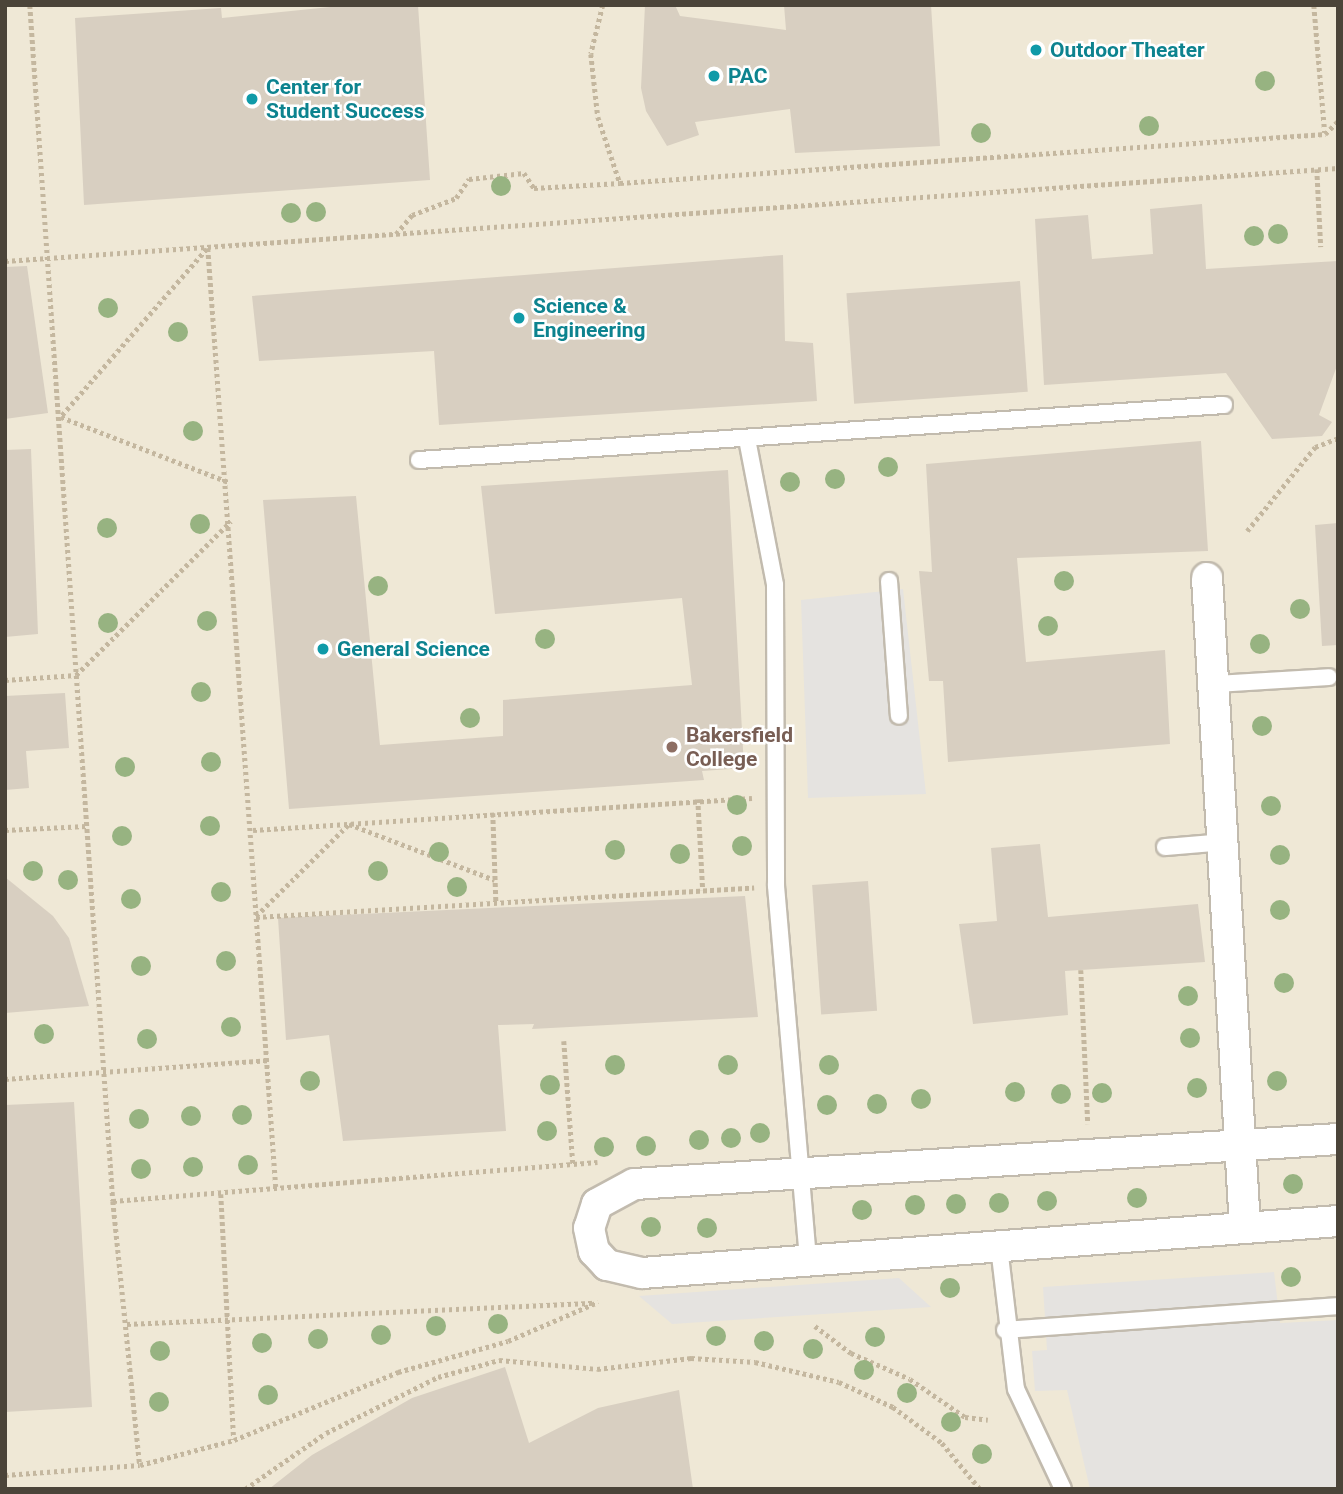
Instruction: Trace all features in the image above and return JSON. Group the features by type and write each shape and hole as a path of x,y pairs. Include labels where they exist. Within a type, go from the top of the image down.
{"street":[{"path":"1207,578 1226,842 1245,1227"},
{"path":"1338,1139 634,1184 597,1204 589,1228 594,1251 625,1271 808,1261 1338,1221"}],"lane":[{"path":"419,460 1223,405"},
{"path":"747,439 775,585 780,723 774,797 776,886 808,1261"},
{"path":"889,582 899,716"},
{"path":"1216,684 1329,677"},
{"path":"1165,847 1226,842"},
{"path":"999,1247 1005,1330 1016,1389 1063,1489"},
{"path":"1005,1330 1338,1306"}],"path":[{"path":"30,5 61,418 86,826 107,1074 113,1201 140,1465"},
{"path":"603,5 591,54 598,117 620,183"},
{"path":"1314,5 1325,134"},
{"path":"395,235 412,215 456,198 469,179 524,173 534,188 620,183 1325,134 1338,121"},
{"path":"5,261 1338,168"},
{"path":"1317,169 1321,247"},
{"path":"61,418 208,248"},
{"path":"208,248 229,482 276,1187"},
{"path":"61,418 229,482"},
{"path":"1247,531 1315,447 1338,438"},
{"path":"5,680 76,675 231,520"},
{"path":"253,830 698,799 774,797"},
{"path":"698,799 704,890"},
{"path":"493,813 496,901"},
{"path":"349,824 495,880"},
{"path":"256,917 349,824"},
{"path":"5,830 86,826"},
{"path":"256,917 776,886"},
{"path":"1082,970 1088,1125"},
{"path":"564,1041 573,1164"},
{"path":"5,1079 107,1074 267,1060"},
{"path":"113,1201 597,1163"},
{"path":"220,1194 230,1322 234,1440"},
{"path":"5,1475 140,1465 234,1440 398,1372 508,1341 598,1303 230,1322 127,1324"},
{"path":"816,1326 965,1417 988,1420"},
{"path":"245,1489 326,1433 438,1377 499,1360 597,1369 691,1358 755,1362 839,1382 893,1407 942,1443 980,1489"}],"shaded area":[{"name":"Bakersfield College","path":"5,5 1338,5 1338,1489 5,1489"},
{"path":"903,589 926,794 808,798 801,600"},
{"path":"1274,1272 1280,1323 1338,1320 1338,1489 1090,1489 1067,1390 1035,1391 1032,1351 1047,1350 1043,1287"},
{"path":"899,1278 931,1307 672,1324 639,1296"}],"building":[{"name":"Center for Student Success","path":"350,5 418,5 430,180 84,205 75,18 221,8 222,18"},
{"path":"645,5 675,5 680,16 786,30 784,5 931,5 940,146 795,153 790,109 695,122 699,135 667,146 646,111 641,88"},
{"path":"1202,204 1206,269 1338,261 1338,363 1319,415 1332,422 1322,436 1272,439 1226,373 1044,385 1035,219 1088,215 1092,259 1153,254 1150,209"},
{"name":"Science & Engineering","path":"783,255 785,341 813,343 817,401 439,425 434,351 259,361 252,296"},
{"path":"27,266 48,413 5,419 5,267"},
{"path":"1020,281 1028,392 854,404 846,293"},
{"path":"1201,441 1208,551 1017,558 1026,662 1165,650 1170,744 948,762 943,681 929,681 919,571 932,572 926,464"},
{"path":"31,449 38,634 5,637 5,450"},
{"name":"General Science","path":"728,470 744,768 702,771 704,780 289,809 263,500 356,496 380,745 503,736 503,700 692,685 682,598 495,614 481,486"},
{"path":"1338,523 1338,645 1322,646 1315,525"},
{"path":"65,693 69,748 26,751 29,788 5,790 5,696"},
{"path":"1040,844 1048,917 1198,904 1205,962 1065,971 1068,1015 973,1024 959,924 997,921 991,848"},
{"path":"5,877 53,916 69,938 89,1006 5,1013"},
{"path":"868,881 877,1011 821,1015 812,885"},
{"path":"745,896 758,1017 532,1029 534,1024 498,1025 506,1131 343,1141 329,1035 286,1040 278,918"},
{"path":"74,1102 92,1407 5,1412 5,1105"},
{"path":"505,1367 529,1443 598,1408 679,1390 693,1489 269,1489 312,1455 412,1398"}],"place":[{"name":"Outdoor Theater","path":"1036,50"},
{"name":"PAC","path":"714,76"},
{"name":"Center for Student Success","path":"252,99"},
{"name":"Science & Engineering","path":"519,318"},
{"name":"General Science","path":"323,649"},
{"name":"Bakersfield College","path":"672,747"}]}
